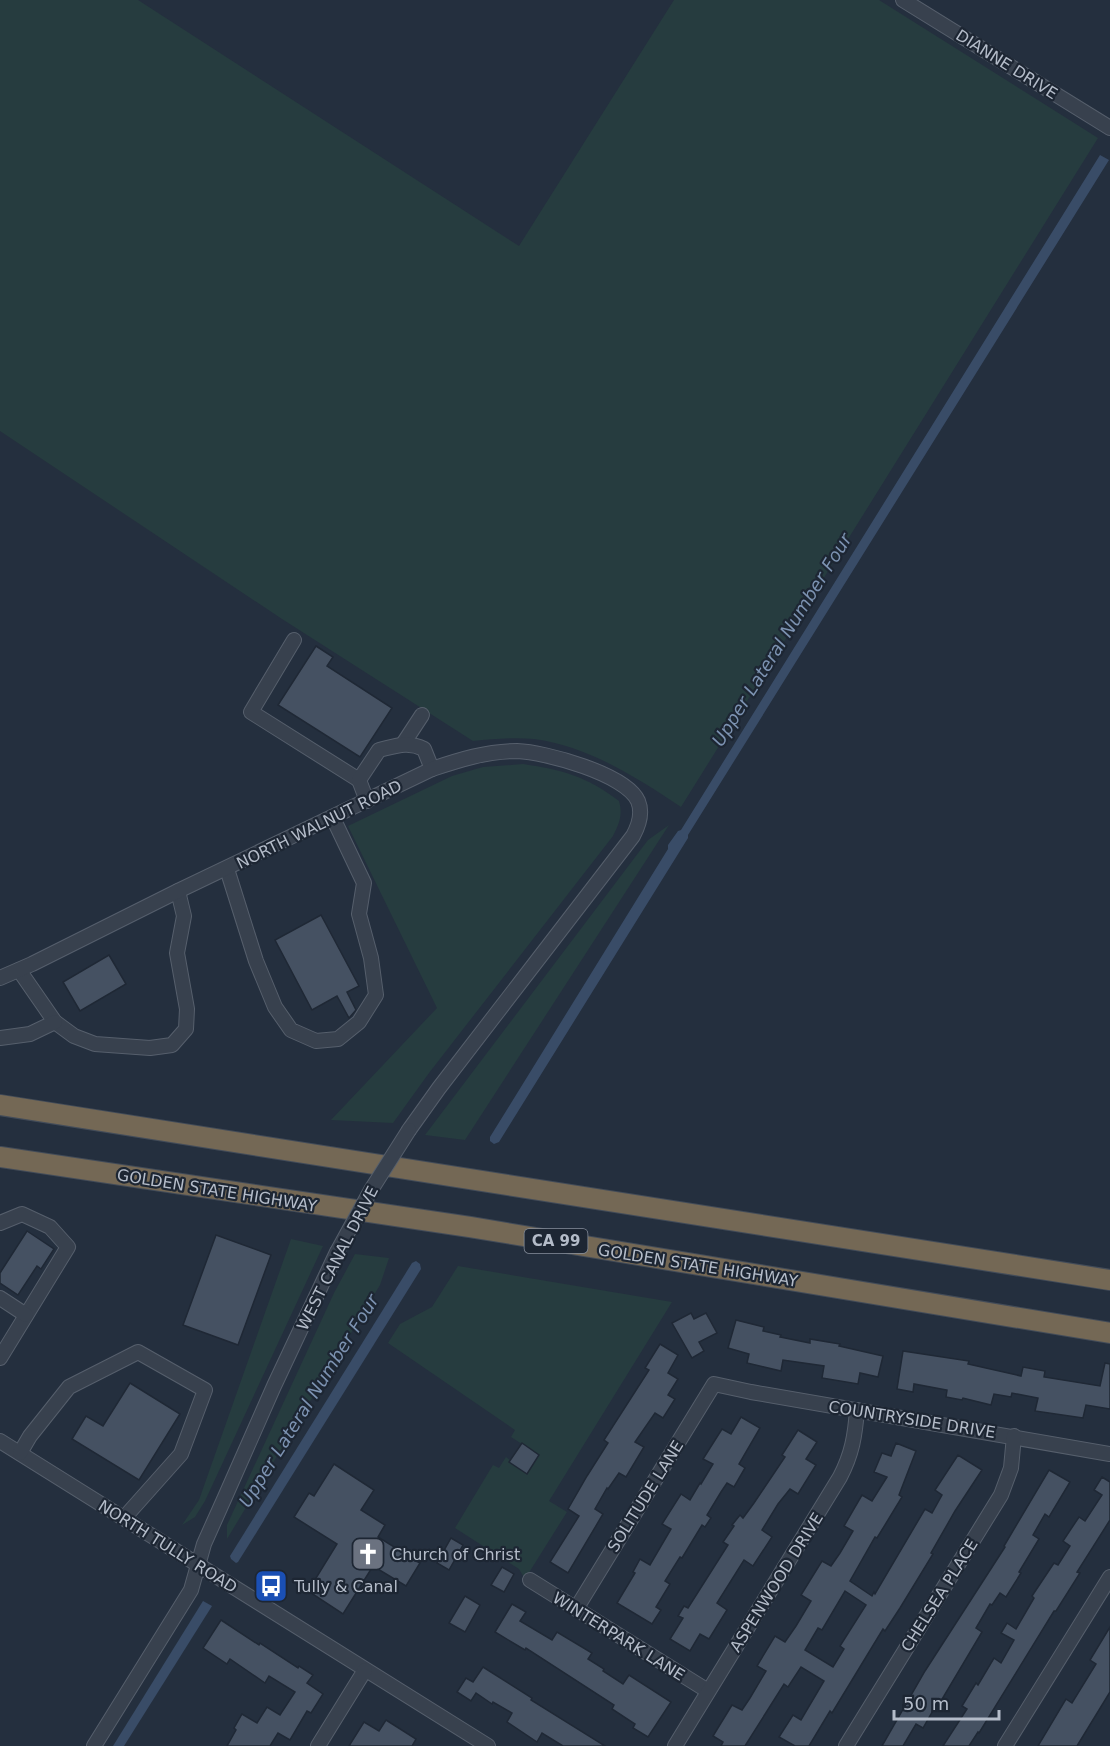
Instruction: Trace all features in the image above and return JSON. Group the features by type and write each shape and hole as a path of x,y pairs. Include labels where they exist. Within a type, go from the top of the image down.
{"highway":[{"path":"0,1105 1110,1280"},
{"name":"GOLDEN STATE HIGHWAY","path":"0,1156 482,1229 1110,1333"},
{"path":"1087,1277 1110,1271"}],"street":[{"name":"DIANNE DRIVE","path":"903,0 1110,128"},
{"path":"294,640 251,712 359,780 368,801"},
{"path":"403,744 422,715"},
{"path":"359,780 379,750 403,744 414,744 424,749 432,769"},
{"name":"NORTH WALNUT ROAD","path":"0,978 432,769 453,762 492,753 541,753 582,765 602,774 631,792 640,808"},
{"name":"WEST CANAL DRIVE","path":"94,1746 191,1590 204,1544 289,1354 337,1252 371,1190 439,1088 633,836 639,826 640,808"},
{"path":"228,869 256,961 280,1015 291,1030 316,1041 338,1040 360,1022 376,995 371,958 359,914 364,883 333,818"},
{"path":"19,970 55,1022 74,1036 95,1044 150,1048 172,1044 186,1029 187,1009 177,953 184,916 178,891"},
{"path":"0,1038 30,1034 55,1022"},
{"path":"0,1223 22,1214 50,1227 68,1247 0,1358"},
{"path":"0,1298 26,1315"},
{"path":"20,1453 30,1436 69,1387 138,1352 206,1390 181,1454 124,1518"},
{"name":"COUNTRYSIDE DRIVE","path":"714,1384 1110,1454"},
{"name":"SOLITUDE LANE","path":"576,1609 714,1384"},
{"name":"ASPENWOOD DRIVE","path":"675,1746 840,1477 853,1445 856,1410"},
{"name":"CHELSEA PLACE","path":"846,1746 1001,1495 1011,1468 1014,1436"},
{"name":"NORTH TULLY ROAD","path":"0,1441 488,1746"},
{"path":"1005,1746 1110,1577"},
{"name":"WINTERPARK LANE","path":"530,1580 708,1691"},
{"path":"318,1746 366,1670"}],"green space":[{"path":"0,0 138,0 519,246 674,0 879,0 1098,138 681,807 611,764 573,748 534,739 473,741 282,619 0,431"},
{"path":"523,764 574,775 619,801 620,819 613,836 429,1073 393,1123 331,1120 437,1008 348,826 452,776 483,767"},
{"path":"669,825 465,1140 425,1135 648,840"},
{"path":"291,1239 323,1246 205,1501 195,1517 182,1525 199,1500"},
{"path":"355,1254 389,1258 380,1285 227,1539 227,1525 334,1293"},
{"path":"458,1266 672,1302 549,1501 567,1512 525,1579 519,1569 455,1528 493,1465 499,1468 506,1457 527,1474 539,1455 511,1437 515,1430 388,1343 400,1324 432,1307"}],"water":[{"path":"1100,155 1109,160 499,1142 494,1144 490,1141 490,1137 668,849 668,845 681,830"},
{"path":"416,1261 420,1264 421,1269 236,1563 230,1556 412,1263"},
{"path":"203,1601 212,1606 124,1746 113,1746"}],"building":[{"path":"316,646 333,657 327,666 392,708 360,757 278,705"},
{"path":"321,915 359,986 347,992 356,1010 349,1018 337,996 312,1010 275,940"},
{"path":"109,955 126,984 80,1011 63,982"},
{"path":"27,1231 54,1249 41,1269 37,1266 18,1295 0,1283 0,1273"},
{"path":"216,1235 271,1255 238,1345 183,1325"},
{"path":"691,1313 694,1319 706,1313 717,1333 699,1342 704,1351 692,1358 672,1323"},
{"path":"736,1320 764,1327 763,1331 781,1335 780,1337 810,1343 810,1339 840,1344 839,1346 883,1356 878,1377 860,1373 858,1384 822,1378 824,1366 783,1360 781,1371 747,1363 749,1354 728,1348"},
{"path":"660,1344 678,1355 668,1373 678,1379 668,1395 675,1399 663,1418 655,1413 635,1442 644,1447 626,1477 619,1473 607,1488 595,1509 603,1514 568,1573 550,1562 579,1516 568,1509 608,1443 604,1440 649,1370 645,1368"},
{"path":"903,1351 969,1361 968,1364 1021,1376 1023,1367 1045,1371 1044,1377 1100,1386 1105,1363 1110,1364 1110,1409 1086,1405 1083,1418 1035,1411 1038,1398 1012,1393 1011,1397 994,1394 991,1405 963,1398 962,1400 946,1397 947,1390 914,1384 913,1392 897,1389"},
{"path":"130,1383 180,1414 139,1480 72,1439 86,1416 103,1426"},
{"path":"741,1417 760,1428 739,1464 745,1468 734,1487 727,1483 707,1515 711,1518 705,1527 702,1525 665,1581 670,1584 656,1607 661,1610 652,1624 617,1603 635,1573 633,1572 640,1559 650,1565 671,1529 662,1524 681,1494 690,1500 701,1484 713,1464 703,1459 722,1429 731,1434"},
{"path":"798,1430 817,1442 806,1459 816,1465 798,1494 790,1489 778,1504 762,1530 772,1537 753,1566 744,1560 717,1603 727,1610 709,1639 700,1634 690,1651 670,1639 683,1618 678,1616 684,1606 688,1608 728,1545 723,1542 734,1526 732,1525 740,1515 743,1518 754,1503 785,1457 782,1455"},
{"path":"522,1443 539,1455 527,1474 509,1462"},
{"path":"896,1443 916,1451 899,1495 902,1497 877,1538 875,1537 850,1581 872,1596 925,1509 932,1513 942,1495 935,1490 958,1455 982,1470 955,1511 931,1553 933,1554 900,1608 885,1631 883,1629 809,1746 795,1746 779,1737 793,1715 801,1720 824,1681 801,1667 788,1687 784,1684 745,1746 721,1746 723,1742 713,1736 732,1705 742,1710 750,1698 766,1671 757,1666 775,1636 785,1642 796,1626 811,1601 801,1595 822,1561 831,1566 840,1553 853,1531 844,1526 862,1495 872,1501 887,1477 874,1472 882,1453 891,1456","holes":["845,1591 866,1605 840,1646 844,1649 833,1667 805,1650 818,1628 822,1630"]},
{"name":"Church of Christ","path":"334,1464 374,1490 361,1510 385,1525 378,1537 420,1563 406,1586 373,1566 343,1614 308,1591 337,1544 294,1517 309,1493 314,1496"},
{"path":"1049,1470 1070,1482 1049,1517 1045,1514 1033,1535 1039,1539 1019,1572 1021,1573 1006,1597 1000,1593 992,1605 990,1604 976,1628 982,1632 923,1728 916,1724 903,1746 882,1746 925,1671 1005,1547"},
{"path":"1102,1477 1110,1482 1110,1520 1077,1572 1080,1573 969,1746 943,1746 967,1709 962,1706 976,1683 978,1685 994,1658 1001,1663 1014,1640 1001,1633 1007,1623 1016,1629 1034,1598 1032,1596 1054,1563 1058,1565 1070,1546 1063,1541 1079,1517 1085,1521 1102,1495 1094,1490"},
{"path":"451,1538 463,1545 449,1570 437,1563"},
{"path":"502,1567 514,1574 504,1592 491,1585"},
{"path":"465,1596 480,1605 465,1632 449,1623"},
{"path":"512,1604 526,1612 520,1621 552,1640 557,1632 592,1653 588,1659 623,1684 629,1675 671,1702 648,1737 633,1728 635,1724 612,1709 614,1705 526,1648 525,1650 495,1632"},
{"path":"221,1620 259,1645 260,1643 313,1675 307,1683 323,1694 311,1713 307,1711 290,1740 278,1733 270,1746 227,1746 242,1714 257,1723 267,1707 280,1715 295,1692 269,1676 265,1683 230,1659 227,1664 203,1648"},
{"path":"1110,1627 1110,1692 1077,1746 1038,1746 1066,1699 1072,1703 1096,1664 1090,1660"},
{"path":"483,1667 605,1746 563,1746 542,1733 537,1742 507,1722 512,1713 493,1702 492,1704 476,1693 471,1701 457,1692 466,1678 473,1682"},
{"path":"386,1720 416,1739 412,1746 349,1746 364,1722 379,1731"}],"place":[{"name":"Church of Christ","path":"368,1554"},
{"name":"Tully & Canal","path":"271,1586"}],"water label":[{"name":"Upper Lateral Number Four","path":"782,640"},
{"name":"Upper Lateral Number Four","path":"309,1401"}]}
